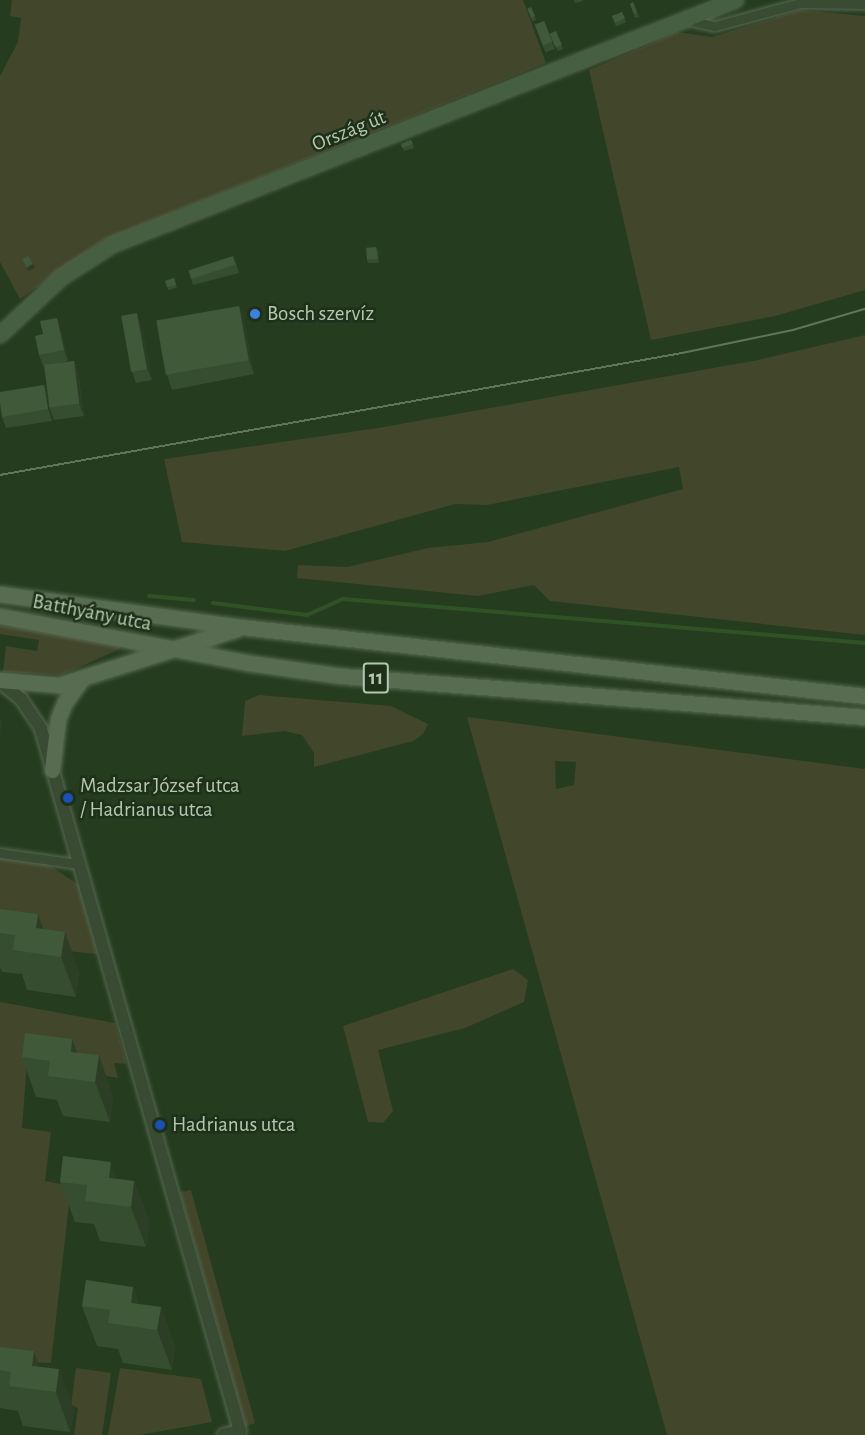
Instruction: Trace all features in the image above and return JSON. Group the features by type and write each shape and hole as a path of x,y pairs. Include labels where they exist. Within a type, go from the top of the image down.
{"main road":[{"name":"Ország út","path":"0,335 57,281 112,245 736,0"},
{"name":"Batthyány utca","path":"0,594 242,627"},
{"name":"Batthyány utca","path":"0,616 176,650"},
{"path":"0,681 44,686 82,679 242,627"},
{"name":"11","path":"242,627 865,696"},
{"name":"11","path":"176,650 342,676 865,717"},
{"path":"52,770 58,719 65,702 82,679"}],"street":[{"path":"687,20 715,26 800,3 865,4"},
{"path":"0,681 21,699 42,729 78,864 241,1433 223,1435"},
{"path":"0,853 78,864"}],"green space":[{"path":"12,0 523,0 546,63 104,240 20,299 0,262 0,76 18,42 21,18 10,16"},
{"path":"800,10 865,16 865,290 775,316 651,340 589,70 678,32 712,37"},
{"path":"865,335 865,635 550,601 534,585 478,596 297,578 298,565 347,567 428,548 488,542 683,489 679,467 487,505 455,504 285,551 182,542 164,459 378,428 758,360"},
{"path":"0,625 121,644 120,649 62,675 3,672 6,646 37,651 39,640 0,634"},
{"path":"259,695 391,706 428,724 423,734 413,741 314,767 314,753 302,735 284,731 242,736 245,701"},
{"path":"467,717 865,769 865,1435 667,1435","holes":["555,761 576,762 574,785 556,789"]},
{"path":"0,857 47,864 78,884 97,954 0,944"},
{"path":"513,969 528,980 524,1002 465,1028 378,1050 393,1111 383,1123 368,1122 343,1026"},
{"path":"0,1002 115,1023 127,1064 114,1063 118,1078 27,1062 22,1128 51,1132 45,1181 71,1186 51,1363 13,1362 0,1381"},
{"path":"191,1190 255,1423 246,1426 180,1192"},
{"path":"76,1368 111,1373 102,1435 74,1435 78,1408 71,1405"},
{"path":"120,1368 201,1379 212,1422 140,1435 108,1435"}],"building":[{"path":"633,2 637,13 634,14 630,4"},
{"path":"531,7 535,16 531,18 527,9"},
{"path":"622,12 625,18 615,23 612,16"},
{"path":"544,21 552,41 543,45 535,25"},
{"path":"556,31 562,45 555,48 550,34"},
{"path":"411,140 413,144 402,148 401,144"},
{"path":"376,247 377,259 367,260 366,248"},
{"path":"28,256 33,264 27,267 22,260"},
{"path":"233,256 236,265 191,279 188,271"},
{"path":"174,278 176,285 167,287 165,281"},
{"path":"239,306 249,360 166,375 156,321"},
{"path":"137,313 147,369 131,372 121,316"},
{"path":"57,318 64,350 39,355 35,336 43,334 40,321"},
{"path":"74,361 79,404 49,407 44,365"},
{"path":"44,385 48,409 2,417 0,392"},
{"path":"0,909 38,914 36,928 65,932 61,957 13,950 15,935 0,933"},
{"path":"25,1033 72,1039 71,1052 99,1055 95,1082 48,1076 50,1061 22,1057"},
{"path":"63,1156 111,1162 109,1178 134,1181 131,1207 85,1201 87,1185 60,1182"},
{"path":"86,1280 133,1287 131,1303 161,1307 157,1330 108,1323 110,1310 82,1306"},
{"path":"0,1347 34,1351 32,1366 59,1369 56,1392 9,1386 11,1372 0,1370"}],"waterway":[{"path":"149,596 194,600"},
{"path":"213,603 307,615 343,599 865,643"}],"tram line":[{"path":"0,475 682,353 793,330 865,309"}],"place":[{"name":"Bosch szervíz","path":"255,314"},
{"name":"Madzsar József utca / Hadrianus utca","path":"68,798"},
{"name":"Hadrianus utca","path":"160,1125"}]}
